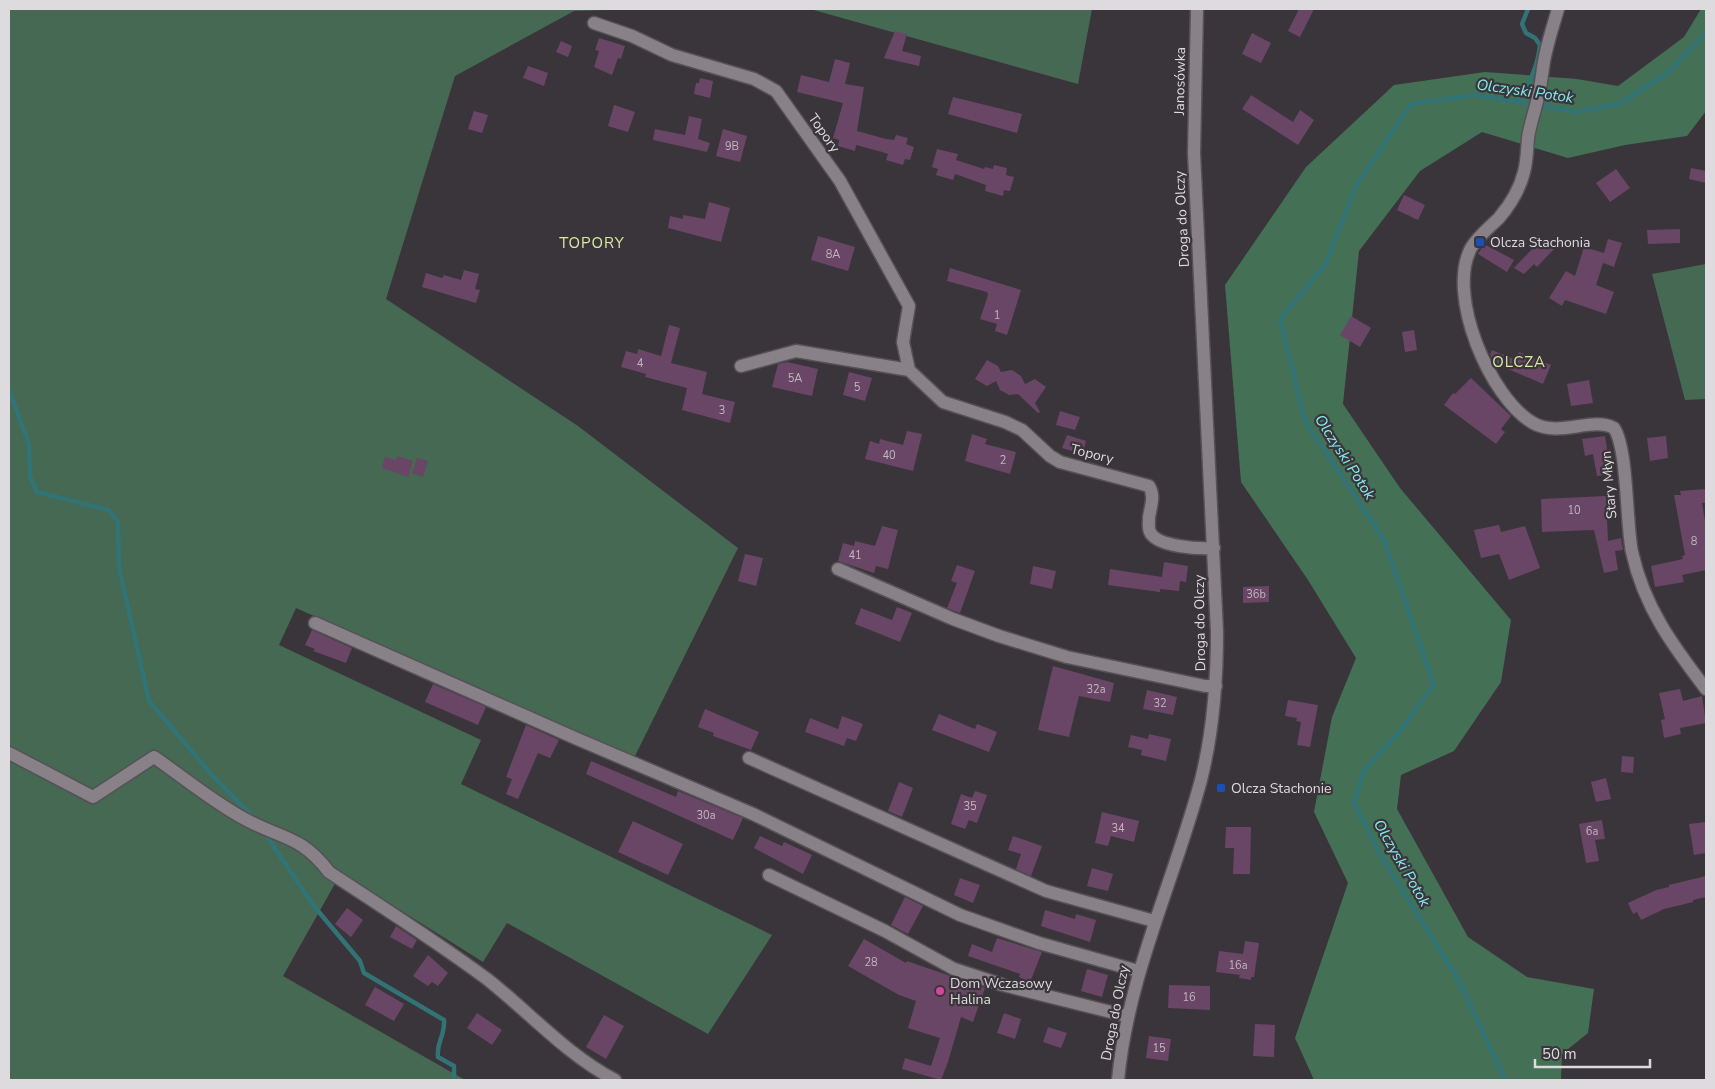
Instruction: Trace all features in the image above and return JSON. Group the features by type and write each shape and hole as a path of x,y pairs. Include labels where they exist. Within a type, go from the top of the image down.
{"street":[{"name":"Janosówka","path":"1194,153 1197,9"},
{"name":"Stary Młyn","path":"1558,9 1546,52 1539,96 1528,138 1524,172 1514,197 1470,250 1465,277 1466,314 1474,337 1501,392 1532,422 1544,428 1568,429 1600,425 1614,428 1618,434 1621,448 1627,522 1639,576 1661,627 1706,689"},
{"name":"Topory","path":"594,23 632,36 672,55 754,78 776,91 854,205 909,306 903,342 909,370 943,402 1004,422 1022,430 1044,451 1060,462 1150,486 1153,498 1148,526 1154,537 1162,542 1176,545 1214,548"},
{"name":"Droga do Olczy","path":"1118,1080 1128,1016 1138,970 1201,778 1216,686 1217,632 1214,548 1194,153"},
{"path":"742,366 796,351 909,370"},
{"path":"838,569 953,619 1050,652 1155,676 1204,686 1216,686"},
{"path":"315,623 753,814 960,915 1039,943 1138,970"},
{"path":"9,753 93,797 154,757 243,818 297,841 316,854 329,872 487,980 602,1074 615,1080"},
{"path":"748,758 1046,891 1154,921"},
{"path":"769,875 885,931 954,969 1003,985 1128,1016"}],"green space":[{"path":"9,9 644,9 574,11 455,76 386,299 578,426 738,548 634,758 296,608 279,645 481,740 461,784 772,935 708,1034 507,923 483,962 341,873 283,976 465,1080 9,1080"},
{"path":"810,9 1092,9 1078,84"},
{"path":"1701,9 1706,9 1706,111 1687,136 1625,145 1568,158 1482,132 1420,171 1359,251 1343,404 1400,488 1511,620 1501,682 1454,751 1401,775 1397,809 1468,937 1527,977 1594,989 1588,1033 1562,1054 1561,1080 1314,1080 1295,1038 1348,883 1314,812 1332,717 1356,658 1308,580 1241,482 1225,285 1306,167 1394,85 1485,72 1577,79 1618,86 1684,37"},
{"path":"1706,264 1706,399 1685,400 1652,274"}],"building":[{"path":"1299,9 1314,9 1300,37 1288,31"},
{"path":"895,31 907,34 902,51 921,56 919,66 884,58"},
{"path":"1252,33 1271,43 1261,63 1242,54"},
{"path":"599,38 625,46 621,59 618,58 612,75 594,67 599,51 595,50"},
{"path":"561,41 572,46 568,57 556,52"},
{"path":"835,59 850,63 845,84 864,87 857,131 886,139 894,140 896,135 908,138 906,144 914,147 910,160 905,159 903,165 886,160 888,154 882,152 856,145 855,151 838,146 839,140 833,138 843,103 797,92 801,75 829,82"},
{"path":"528,66 548,73 544,86 523,78"},
{"path":"700,78 713,81 710,98 694,94 696,83 699,83"},
{"path":"1251,95 1293,122 1300,110 1314,120 1298,145 1242,109"},
{"path":"953,97 1022,114 1017,133 948,114"},
{"path":"614,105 635,112 628,132 608,126"},
{"path":"474,111 488,115 482,133 468,129"},
{"path":"689,116 702,119 698,139 710,143 707,152 653,140 655,129 685,135"},
{"path":"723,129 747,136 740,162 716,156"},
{"path":"937,149 958,154 956,160 984,169 985,167 993,169 994,165 1007,168 1006,175 1014,177 1010,191 1004,190 1003,196 985,191 986,185 955,174 953,180 936,175 938,169 932,167"},
{"path":"1691,168 1706,171 1706,183 1689,179"},
{"path":"1616,169 1630,188 1610,202 1596,183"},
{"path":"1404,195 1425,205 1418,220 1397,210"},
{"path":"709,202 730,208 721,242 668,228 670,216 683,219 683,215 705,219"},
{"path":"1680,229 1680,243 1648,244 1647,230"},
{"path":"1538,235 1554,249 1537,267 1534,264 1524,274 1514,268 1533,248 1529,244"},
{"path":"818,236 855,247 848,271 811,260"},
{"path":"1608,239 1622,243 1614,267 1603,263 1596,285 1614,292 1606,314 1565,300 1562,306 1549,298 1566,271 1575,276 1584,247 1604,253"},
{"path":"1484,244 1514,260 1507,272 1478,254"},
{"path":"950,268 1021,290 1007,335 995,331 997,324 980,319 988,295 987,292 947,281"},
{"path":"464,270 479,274 475,289 480,290 476,303 422,287 426,273 442,278 444,275 461,280"},
{"path":"1351,316 1371,328 1360,347 1340,335"},
{"path":"669,325 680,328 671,363 707,372 702,394 735,402 730,423 682,410 687,388 645,377 646,374 621,367 626,351 637,354 638,349 661,356"},
{"path":"1414,330 1417,350 1405,352 1402,332"},
{"path":"1492,350 1516,360 1519,352 1551,365 1543,384 1494,363 1490,354"},
{"path":"987,360 998,366 1001,372 1012,370 1021,376 1025,384 1035,379 1046,387 1035,403 1040,412 1038,413 1018,394 1009,395 1000,390 996,381 987,386 975,379"},
{"path":"787,362 818,369 812,396 772,387 778,364"},
{"path":"849,372 872,378 865,401 843,395"},
{"path":"1471,378 1511,416 1501,429 1505,432 1496,444 1444,405 1453,393 1455,394"},
{"path":"1589,380 1593,403 1571,406 1567,384"},
{"path":"1060,411 1080,417 1075,430 1056,425"},
{"path":"907,431 922,434 913,471 865,459 870,441 879,444 880,439 903,445"},
{"path":"972,434 987,439 985,444 1016,452 1010,474 965,461"},
{"path":"1067,435 1086,441 1083,454 1062,448"},
{"path":"1605,436 1611,474 1597,476 1593,454 1585,456 1582,439"},
{"path":"1666,436 1668,458 1650,461 1647,438"},
{"path":"397,456 413,461 408,477 382,468 385,457 396,460"},
{"path":"417,458 428,461 423,477 412,473"},
{"path":"1706,489 1706,503 1702,503 1706,527 1706,570 1682,575 1684,582 1655,587 1651,566 1683,559 1682,556 1685,555 1674,495 1681,495 1680,491"},
{"path":"1606,496 1608,541 1621,538 1623,550 1615,551 1618,570 1604,573 1594,530 1542,532 1541,499"},
{"path":"1499,525 1501,532 1525,526 1540,568 1509,580 1499,554 1481,558 1474,530"},
{"path":"882,526 898,530 888,569 876,566 874,573 838,561 843,543 854,546 855,541 875,546"},
{"path":"745,554 763,558 756,586 738,581"},
{"path":"1164,562 1188,566 1186,582 1180,581 1179,591 1160,589 1160,592 1108,585 1110,569 1162,577"},
{"path":"957,565 975,571 960,613 947,608 957,583 951,581"},
{"path":"1033,566 1056,571 1052,589 1030,584"},
{"path":"1269,586 1269,602 1243,603 1243,587"},
{"path":"897,607 912,613 900,642 855,624 861,608 892,620"},
{"path":"312,630 352,648 346,663 313,651 315,649 305,645"},
{"path":"1053,666 1114,683 1110,702 1079,696 1069,737 1038,730"},
{"path":"433,684 486,707 478,725 425,702"},
{"path":"1680,689 1683,701 1702,696 1706,723 1680,728 1681,734 1664,738 1661,720 1665,719 1659,693"},
{"path":"1147,690 1177,697 1173,715 1143,709"},
{"path":"1288,700 1318,705 1310,747 1297,745 1301,722 1296,721 1297,718 1285,716"},
{"path":"705,709 759,732 751,750 713,736 714,733 698,727"},
{"path":"939,714 975,729 977,724 997,732 989,752 932,730"},
{"path":"842,716 863,724 856,741 847,738 844,746 805,732 810,718 838,729"},
{"path":"526,725 559,740 550,758 538,753 518,799 506,794 512,779 506,777"},
{"path":"1149,734 1171,739 1166,761 1141,755 1142,750 1128,747 1131,735 1148,739"},
{"path":"1622,756 1634,757 1633,773 1621,772"},
{"path":"591,761 676,797 678,791 743,818 733,840 586,774"},
{"path":"1606,778 1611,799 1596,802 1591,782"},
{"path":"899,782 913,788 902,817 888,811"},
{"path":"975,791 987,795 977,823 969,820 965,829 951,824 961,794 972,798"},
{"path":"1102,812 1139,821 1134,842 1111,836 1108,846 1095,843"},
{"path":"1602,820 1605,839 1595,840 1599,861 1586,863 1579,824"},
{"path":"633,821 683,844 668,875 618,852"},
{"path":"1706,822 1706,853 1694,855 1689,824"},
{"path":"1226,827 1251,827 1250,874 1233,874 1234,848 1225,848"},
{"path":"760,836 782,846 784,842 812,855 803,874 754,848"},
{"path":"1013,836 1042,846 1031,876 1016,869 1021,854 1008,850"},
{"path":"1092,868 1113,874 1108,891 1087,886"},
{"path":"1706,876 1706,897 1664,909 1641,920 1637,912 1633,914 1628,903 1656,890 1669,887 1669,885"},
{"path":"960,878 980,885 973,903 954,895"},
{"path":"905,897 923,906 908,934 891,925"},
{"path":"347,908 363,920 351,937 335,924"},
{"path":"1045,910 1075,919 1076,914 1096,920 1090,942 1041,926"},
{"path":"396,926 417,940 412,949 390,937"},
{"path":"997,938 1042,952 1030,982 1019,977 1020,974 968,956 972,944 992,952"},
{"path":"864,939 906,963 907,961 985,988 973,1022 961,1017 941,1080 902,1069 905,1058 931,1066 940,1038 908,1028 916,1001 899,995 848,966"},
{"path":"1245,941 1259,943 1254,977 1251,977 1251,980 1239,978 1240,975 1216,972 1219,951 1243,954"},
{"path":"428,955 448,973 438,986 432,982 428,986 413,976"},
{"path":"1087,969 1108,975 1102,997 1081,991"},
{"path":"1169,985 1210,986 1210,1010 1168,1008"},
{"path":"375,987 404,1004 394,1021 365,1005"},
{"path":"477,1013 502,1030 492,1045 467,1028"},
{"path":"1004,1013 1021,1019 1015,1039 997,1033"},
{"path":"604,1015 624,1026 606,1059 586,1047"},
{"path":"1255,1024 1275,1025 1274,1057 1253,1056"},
{"path":"1048,1027 1067,1033 1061,1048 1043,1042"},
{"path":"1149,1036 1171,1039 1168,1061 1146,1058"}],"waterway":[{"path":"1518,102 1535,68 1540,45 1535,38 1526,33 1522,24 1528,9"},
{"name":"Olczyski Potok","path":"1505,1080 1459,981 1380,854 1354,803 1364,770 1395,737 1434,685 1384,540 1305,421 1280,319 1325,265 1356,186 1411,104 1476,95 1577,112 1619,104 1669,72 1706,33"},
{"path":"9,390 29,444 30,476 37,492 109,510 118,522 119,567 149,701 211,774 252,816"},
{"path":"268,838 313,905 360,961 364,973 444,1020 438,1047 438,1057 454,1066 454,1080"}],"place":[{"name":"Olcza Stachonia","path":"1480,242"},
{"name":"Olcza Stachonie","path":"1221,788"},
{"name":"Dom Wczasowy Halina","path":"940,991"}],"district":[{"name":"TOPORY","path":"592,243"},
{"name":"OLCZA","path":"1519,362"}]}
